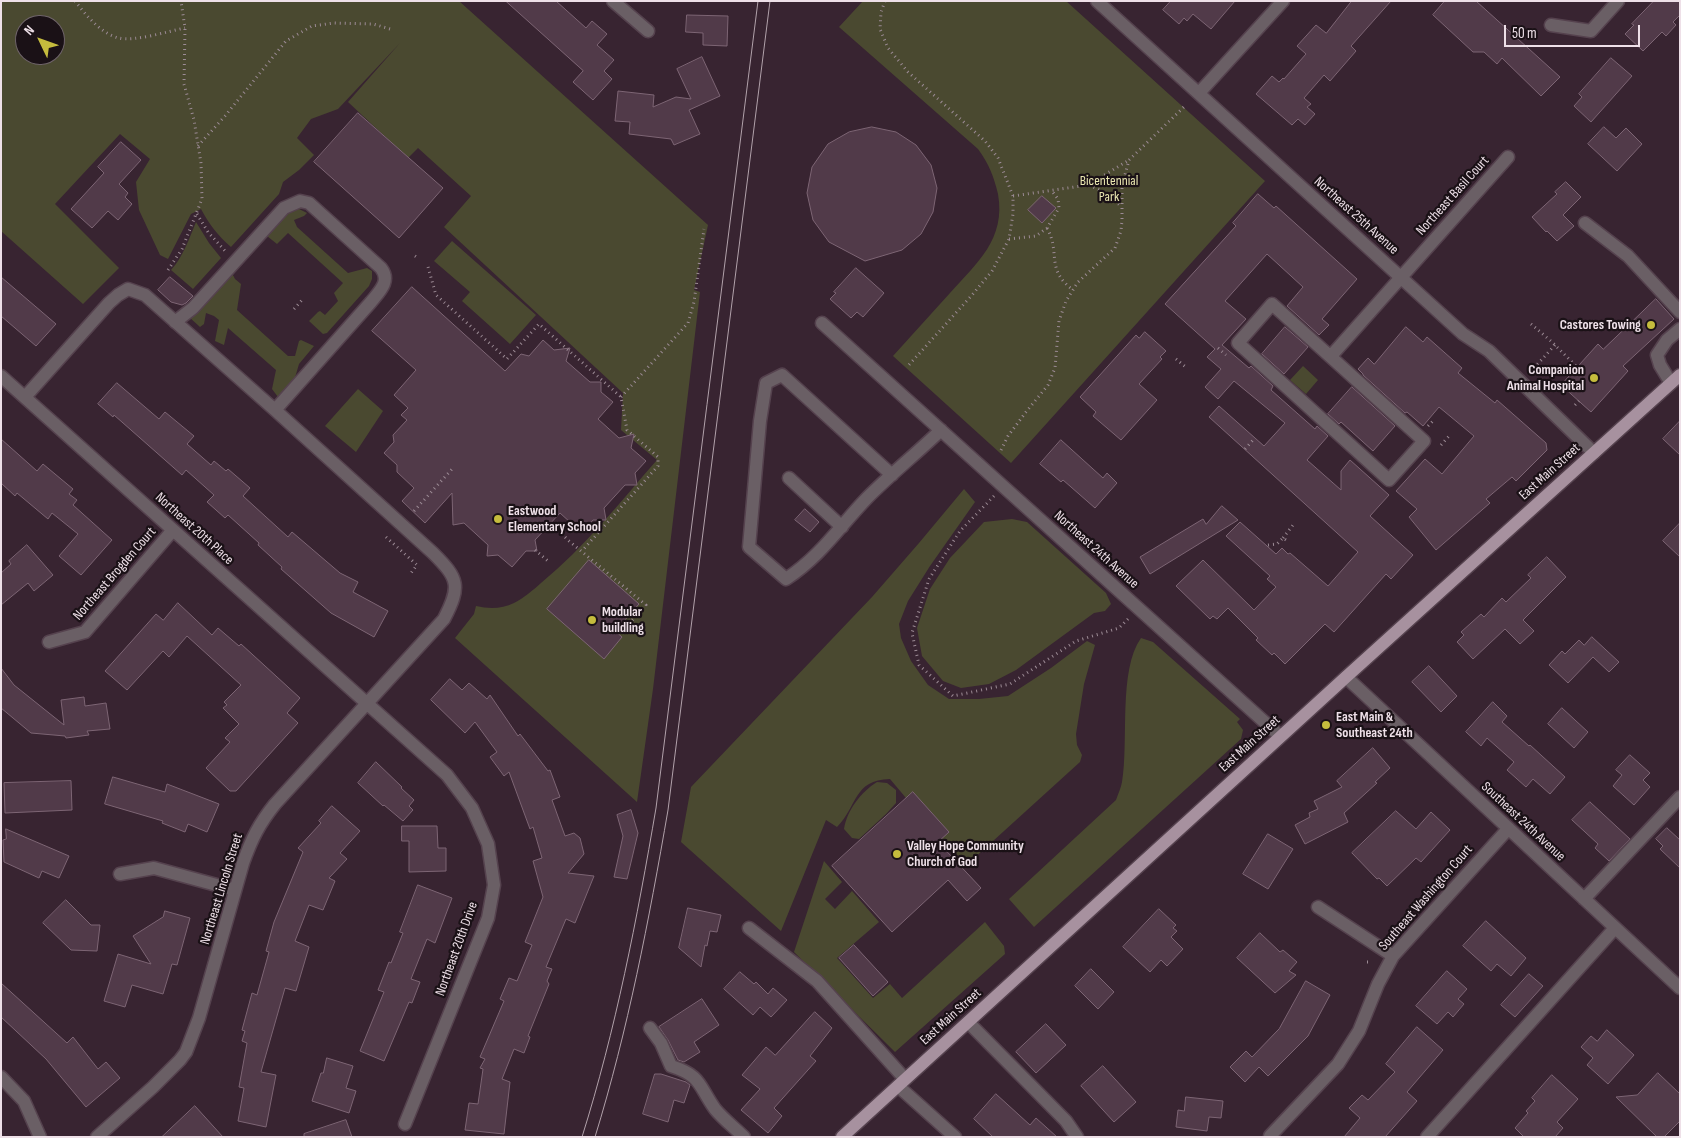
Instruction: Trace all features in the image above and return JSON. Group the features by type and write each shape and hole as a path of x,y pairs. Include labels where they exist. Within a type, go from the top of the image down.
{"main road":[{"name":"East Main Street","path":"842,1137 1280,736 1676,379"}],"street":[{"path":"612,1 648,31"},
{"name":"Northeast 25th Avenue","path":"1097,1 1463,334 1489,352 1594,453"},
{"path":"1199,93 1282,1"},
{"path":"1551,25 1591,30 1618,1"},
{"name":"Northeast Basil Court","path":"1331,356 1508,157"},
{"path":"175,322 193,308 284,208 300,201 309,203 381,268 386,274 386,280 382,289 371,302 275,410"},
{"path":"1584,223 1628,256 1680,312"},
{"name":"Northeast Lincoln Street","path":"24,397 118,295 128,289 145,295 275,410 448,568 455,581 456,590 454,600 444,618 260,822 250,841 199,1018 186,1052 153,1087 97,1137"},
{"path":"1272,304 1331,356 1424,441 1389,480 1238,343 1272,304"},
{"name":"Northeast 24th Avenue","path":"822,323 1280,736"},
{"path":"1676,379 1660,366 1657,354 1680,329"},
{"name":"Northeast 20th Place","path":"1,376 366,703"},
{"path":"892,475 782,376 766,383 760,421 749,547 786,579 804,567 822,550 867,498 941,430"},
{"path":"788,478 842,527"},
{"name":"Northeast Brogden Court","path":"49,642 85,632 173,530"},
{"name":"Southeast 24th Avenue","path":"1346,677 1680,988"},
{"name":"Northeast 20th Drive","path":"366,703 447,775 472,808 488,844 494,885 488,918 405,1124"},
{"path":"1584,899 1680,797"},
{"name":"Southeast Washington Court","path":"1270,1136 1338,1064 1359,1032 1378,984 1393,956 1508,829"},
{"path":"120,874 154,868 235,890"},
{"path":"1318,907 1393,956"},
{"path":"749,928 817,981 902,1082 955,1137"},
{"path":"1427,1137 1615,928"},
{"path":"968,1022 1066,1121 1077,1137"},
{"path":"650,1028 661,1043 671,1066 695,1077 716,1110 744,1137"},
{"path":"1,1077 24,1101 40,1137"}],"path":[{"path":"75,1 100,28 120,38 137,38 185,28"},
{"path":"168,270 182,249 202,199 201,164 194,120 184,84 185,28 181,1"},
{"path":"885,1 881,12 880,29 888,48 908,72 985,141 998,158 1013,196 1013,214 1009,238 992,271 908,366"},
{"path":"198,147 226,116 286,41 312,26 334,23 373,24 390,28"},
{"path":"1013,196 1088,185 1129,160 1186,105"},
{"path":"1001,450 1020,420 1048,385 1054,368 1059,321 1066,301 1078,282 1115,248 1121,230 1122,186 1129,160"},
{"path":"1088,185 1102,191 1122,206"},
{"path":"1009,238 1036,236 1047,228 1059,208 1058,199 1052,191"},
{"path":"197,213 208,232 229,254"},
{"path":"1047,228 1052,237 1056,270 1063,282 1073,290"},
{"path":"621,397 688,323 694,302 704,229"},
{"path":"428,267 436,295 507,359 539,324 621,397 627,430 658,458 658,466 582,551"},
{"path":"294,309 304,298"},
{"path":"1531,324 1577,367"},
{"path":"1534,368 1554,345"},
{"path":"1218,348 1226,355"},
{"path":"1176,359 1187,368"},
{"path":"1575,405 1579,402"},
{"path":"1441,445 1451,434"},
{"path":"1245,449 1255,438"},
{"path":"414,511 452,468"},
{"path":"1003,486 960,531 928,579 912,633 919,665 953,696 1010,684 1076,641 1119,628 1138,608"},
{"path":"551,523 646,605 626,627"},
{"path":"1268,545 1277,544 1284,539 1293,525"},
{"path":"386,537 417,565 411,573"},
{"path":"535,550 550,562"}],"green space":[{"path":"1,1 459,1 708,225 694,290 700,292 653,689 637,802 455,638 474,614 476,606 495,608 514,603 528,594 557,569 602,524 657,460 621,430 623,393 444,227 471,196 418,148 408,158 348,102 400,43 338,109 311,119 297,138 314,155 283,182 279,194 231,247 214,230 201,209 191,214 168,259 160,255 139,210 136,182 150,159 120,134 55,204 119,268 83,304 1,231"},
{"name":"Bicentennial Park","path":"863,1 1066,1 1265,181 1011,463 893,356 970,271 987,249 998,224 998,194 991,171 978,149 839,27"},
{"path":"299,209 307,213 294,220 297,227 348,273 367,268 372,271 372,279 369,286 327,333 323,334 309,321 320,311 325,315 338,301 334,293 343,283 288,233 277,244 267,236 284,215"},
{"path":"196,222 221,258 193,289 171,270 182,254"},
{"path":"452,241 536,315 510,344 462,301 470,292 434,261"},
{"path":"232,273 241,284 237,310 288,356 295,356 299,341 301,340 314,346 299,364 294,381 278,397 272,389 276,370 228,328 224,345 215,341 219,320 214,316 206,313 204,324 200,327 189,317"},
{"path":"1303,366 1318,380 1306,394 1290,380"},
{"path":"358,389 383,411 356,452 325,426"},
{"path":"964,489 975,502 908,601 899,624 901,638 911,661 928,685 949,699 979,699 1008,696 1051,668 1087,641 1095,645 1084,684 1076,734 1077,745 1082,755 1080,762 971,861 961,859 942,838 949,832 913,792 906,798 890,779 878,780 869,784 863,789 837,827 826,820 781,931 681,842 691,787 872,597"},
{"path":"1012,519 1027,522 1106,593 1111,604 1105,611 1094,613 1016,670 989,684 961,688 943,681 922,656 917,628 930,589 950,558 984,522"},
{"path":"1141,638 1153,642 1240,719 1237,722 1243,730 1241,739 1034,927 1009,899 1116,800 1122,784 1124,766 1129,668"},
{"path":"877,782 887,783 896,790 896,803 859,839 852,838 844,829 848,815 860,796"},
{"path":"824,861 842,882 825,899 835,909 852,891 879,922 837,958 873,998 890,984 902,998 985,922 1004,946 1005,954 895,1052 794,952"}],"building":[{"path":"506,1 556,1 586,28 592,21 607,34 597,45 614,60 604,71 612,79 593,100 573,82 583,71"},
{"path":"1171,1 1235,1 1211,29 1193,14 1187,21 1184,18 1179,24 1163,10"},
{"path":"1352,1 1391,1 1351,46 1356,51 1330,81 1324,75 1304,98 1311,104 1307,107 1315,114 1305,125 1298,119 1292,125 1256,94 1272,76 1279,82 1284,79 1306,54 1297,46 1316,25 1326,33"},
{"path":"1445,1 1476,1 1560,77 1541,96 1502,58 1497,64 1484,52 1473,52 1433,15"},
{"path":"1654,1 1680,1 1680,15 1673,22 1676,25 1666,36 1662,32 1643,51 1625,34"},
{"path":"687,15 728,16 727,46 703,45 703,33 686,32"},
{"path":"702,57 720,96 689,110 700,134 674,145 671,139 629,134 630,122 615,121 618,91 654,95 653,107 676,97 691,99 677,69"},
{"path":"1611,58 1632,76 1591,122 1574,106 1582,97 1579,94"},
{"path":"358,113 443,188 399,238 314,162"},
{"path":"872,127 896,132 916,145 931,165 937,188 933,212 921,234 902,250 865,261 829,242 813,220 807,193 812,167 828,144 849,132"},
{"path":"1604,127 1616,138 1626,128 1642,144 1617,171 1588,144"},
{"path":"121,142 141,160 119,184 128,193 125,197 132,204 118,220 108,211 92,228 71,209 104,173 98,167"},
{"path":"1566,182 1581,197 1563,215 1574,226 1557,241 1532,217 1557,194 1555,192"},
{"path":"1258,194 1274,208 1276,206 1357,279 1322,319 1329,325 1319,335 1287,306 1303,287 1267,254 1225,301 1246,319 1222,345 1249,368 1251,366 1273,386 1271,390 1315,429 1317,426 1328,436 1307,460 1341,490 1341,471 1350,460 1389,495 1370,516 1413,555 1391,579 1386,574 1334,632 1325,624 1285,664 1256,640 1258,638 1228,608 1217,619 1213,616 1210,619 1176,586 1203,560 1254,610 1276,587 1267,579 1270,576 1226,536 1240,522 1276,554 1282,548 1328,586 1358,552 1209,417 1219,406 1264,446 1285,423 1234,381 1218,399 1205,387 1221,369 1207,357 1215,349 1165,304 1236,226 1233,223"},
{"path":"1042,196 1056,208 1042,223 1028,210"},
{"path":"856,268 884,293 863,317 857,312 851,318 830,299"},
{"path":"1,277 56,324 36,346 1,316"},
{"path":"170,277 193,296 186,303 182,305 171,302 158,290"},
{"path":"412,287 505,371 521,354 529,356 543,340 554,350 570,348 566,361 590,382 601,382 601,392 613,402 598,419 619,438 634,434 631,448 646,461 635,473 637,485 625,485 604,508 606,520 593,520 582,533 560,513 535,540 537,551 526,551 512,567 498,555 487,556 488,545 464,523 453,525 452,493 425,523 402,501 414,488 397,472 397,465 384,453 394,442 393,435 407,420 401,415 408,408 394,395 416,370 372,331"},
{"path":"1656,299 1674,319 1623,366 1628,371 1591,412 1561,385 1598,344 1603,349"},
{"path":"1285,327 1308,347 1284,374 1262,354"},
{"path":"1406,327 1423,342 1427,337 1462,368 1458,373 1495,403 1497,400 1546,443 1547,450 1516,481 1512,477 1486,499 1490,503 1436,550 1409,517 1417,509 1396,491 1425,459 1442,474 1474,436 1439,407 1423,426 1407,412 1405,413 1358,369 1368,358 1374,364"},
{"path":"1145,332 1166,351 1160,357 1162,359 1139,384 1157,400 1121,440 1093,416 1096,412 1080,397 1136,335 1139,338"},
{"path":"117,383 159,419 165,412 194,436 187,444 211,465 214,461 226,471 228,469 250,488 243,496 288,537 292,532 340,573 358,582 353,592 388,611 374,637 331,613 281,569 282,567 258,545 259,543 228,515 225,518 207,502 214,495 186,470 182,475 114,415 113,417 98,404"},
{"path":"1352,387 1395,426 1373,451 1341,422 1339,424 1328,414"},
{"path":"1680,421 1680,455 1663,439"},
{"path":"1,439 37,471 43,464 73,489 69,494 77,500 73,505 112,540 81,575 59,556 78,534 52,513 48,519 17,493 15,496 1,483"},
{"path":"1061,440 1103,478 1107,473 1117,483 1095,508 1063,480 1061,482 1040,464"},
{"path":"1222,506 1238,520 1150,574 1140,557 1203,519 1206,524"},
{"path":"805,509 819,522 810,532 795,520"},
{"path":"1680,523 1680,557 1663,541"},
{"path":"27,545 53,575 34,591 28,583 1,605 1,573 11,564 9,561"},
{"path":"1547,557 1566,577 1523,620 1534,631 1520,644 1505,629 1473,659 1457,642 1464,635 1461,632 1481,614 1484,617 1502,598 1506,602 1531,578 1528,575"},
{"name":"Modular buildling","path":"589,560 639,604 615,631 622,637 604,659 547,609"},
{"path":"178,603 212,635 218,628 239,646 241,644 300,698 287,713 298,723 236,791 230,791 206,768 230,742 225,738 239,724 223,708 227,705 224,702 241,685 187,636 169,657 163,651 127,690 105,671 156,614 163,620"},
{"path":"1592,637 1619,662 1609,672 1593,657 1568,683 1549,665 1562,651 1565,654 1579,640 1584,645"},
{"path":"1429,666 1457,696 1441,712 1412,682"},
{"path":"1,668 14,685 64,725 61,700 84,697 85,706 106,703 110,729 87,731 89,735 66,738 65,736 31,733 1,708"},
{"path":"450,679 462,690 469,683 487,699 490,695 518,736 520,734 548,771 550,770 560,797 552,800 565,836 574,833 580,838 584,854 568,873 594,876 575,923 566,919 546,967 552,969 547,981 549,984 528,1036 530,1037 524,1053 514,1049 502,1079 510,1082 504,1134 465,1130 469,1103 478,1104 483,1069 480,1068 485,1059 480,1057 504,1001 500,999 509,978 517,981 532,945 525,942 543,897 533,861 542,858 533,827 530,829 509,772 504,776 490,757 497,752 475,722 465,733 431,700"},
{"path":"1493,702 1507,716 1502,722 1565,777 1550,794 1533,779 1526,787 1507,770 1514,762 1487,738 1481,746 1466,732"},
{"path":"1562,708 1588,732 1574,748 1548,724"},
{"path":"1373,748 1390,768 1375,782 1377,783 1344,813 1348,822 1305,844 1295,825 1310,817 1309,813 1318,809 1314,801 1342,787 1337,781"},
{"path":"1630,755 1650,773 1643,780 1650,787 1634,805 1613,786 1622,775 1616,770"},
{"path":"376,762 414,800 409,806 413,810 403,821 358,783"},
{"path":"113,777 165,792 167,784 219,804 207,832 188,824 185,832 162,823 163,821 105,804"},
{"path":"71,781 72,810 5,813 4,783"},
{"name":"Valley Hope Community Church of God","path":"913,792 949,832 938,842 981,888 967,901 948,880 892,932 832,866"},
{"path":"1590,802 1630,839 1609,861 1595,848 1598,844 1572,820"},
{"path":"332,806 360,831 340,853 347,859 329,878 335,881 323,910 309,905 295,941 309,947 296,991 285,988 261,1072 276,1075 266,1127 238,1121 244,1088 239,1087 247,1043 242,1041 245,1031 242,1030 252,993 257,995 269,952 266,951 274,922 303,852 298,848 321,823 319,821"},
{"path":"631,810 638,833 627,879 614,877 623,836 617,815"},
{"path":"1396,811 1416,829 1431,812 1450,830 1421,862 1416,858 1387,886 1379,878 1377,879 1352,853"},
{"path":"402,826 437,826 438,848 446,848 446,871 409,872 409,841 402,841"},
{"path":"1667,828 1680,840 1680,868 1660,849 1663,846 1656,839"},
{"path":"6,829 69,856 59,878 42,871 39,878 4,862 3,840 6,839"},
{"path":"1268,834 1293,849 1268,889 1243,874"},
{"path":"418,885 452,898 435,943 427,939 411,979 420,982 412,1003 409,1002 384,1061 360,1051 384,992 378,990 403,933 400,932"},
{"path":"66,900 91,925 100,925 97,951 71,950 43,923"},
{"path":"688,908 721,915 717,932 710,931 701,967 679,948"},
{"path":"1159,909 1176,925 1173,928 1177,931 1171,937 1183,949 1167,966 1161,960 1150,972 1123,947"},
{"path":"165,911 190,918 177,965 172,964 163,994 132,985 125,1007 104,1001 118,954 151,964 133,936 163,917"},
{"path":"1486,921 1526,958 1511,976 1497,964 1491,971 1463,946"},
{"path":"1260,933 1280,952 1283,950 1297,962 1289,971 1296,975 1275,993 1237,958"},
{"path":"854,945 888,982 873,996 839,958"},
{"path":"1091,969 1114,992 1098,1009 1075,986"},
{"path":"1447,971 1467,989 1458,999 1464,1004 1453,1017 1448,1012 1437,1024 1416,1006"},
{"path":"740,972 754,984 756,982 768,994 773,988 787,1000 771,1017 760,1007 753,1015 724,989"},
{"path":"1529,974 1543,986 1515,1017 1501,1005"},
{"path":"1306,981 1330,995 1308,1036 1268,1076 1259,1067 1245,1082 1230,1067 1246,1051 1252,1057 1279,1029"},
{"path":"1,983 67,1043 73,1037 98,1069 106,1062 120,1078 86,1107 46,1059 1,1017"},
{"path":"702,999 719,1025 694,1042 700,1052 684,1062 678,1060 659,1027"},
{"path":"815,1012 832,1028 810,1056 816,1061 774,1108 782,1116 768,1133 741,1110 760,1089 742,1075 766,1047 775,1055"},
{"path":"1046,1024 1066,1045 1036,1073 1016,1052"},
{"path":"1417,1027 1443,1050 1407,1092 1417,1101 1385,1137 1344,1137 1360,1118 1349,1108 1362,1095 1368,1100 1395,1072 1386,1064"},
{"path":"1607,1030 1634,1055 1608,1084 1587,1065 1593,1058 1581,1047 1591,1036 1597,1041"},
{"path":"327,1058 353,1066 346,1088 356,1091 349,1113 312,1101"},
{"path":"1103,1066 1136,1102 1114,1122 1081,1086"},
{"path":"1658,1073 1680,1094 1680,1121 1664,1137 1657,1137 1616,1097 1637,1095"},
{"path":"655,1074 661,1074 690,1085 684,1103 674,1100 668,1122 643,1114"},
{"path":"1552,1075 1578,1099 1557,1122 1563,1128 1555,1137 1524,1137 1515,1128 1528,1113 1526,1111 1535,1101 1532,1098"},
{"path":"996,1094 1030,1125 1036,1118 1057,1137 993,1137 974,1119"},
{"path":"1186,1097 1223,1101 1221,1118 1209,1117 1207,1131 1176,1127 1178,1110 1184,1111"},
{"path":"195,1106 223,1137 162,1137"},
{"path":"346,1120 352,1137 304,1137 304,1134"}],"tram line":[{"path":"582,1137 605,1056 625,974 656,808 758,1"},
{"path":"595,1137 628,1016 668,810 770,1"}],"place":[{"name":"Castores Towing","path":"1651,325"},
{"name":"Companion Animal Hospital","path":"1594,378"},
{"name":"Eastwood Elementary School","path":"498,519"},
{"name":"Modular buildling","path":"592,620"},
{"name":"East Main & Southeast 24th","path":"1326,725"},
{"name":"Valley Hope Community Church of God","path":"897,854"}]}
